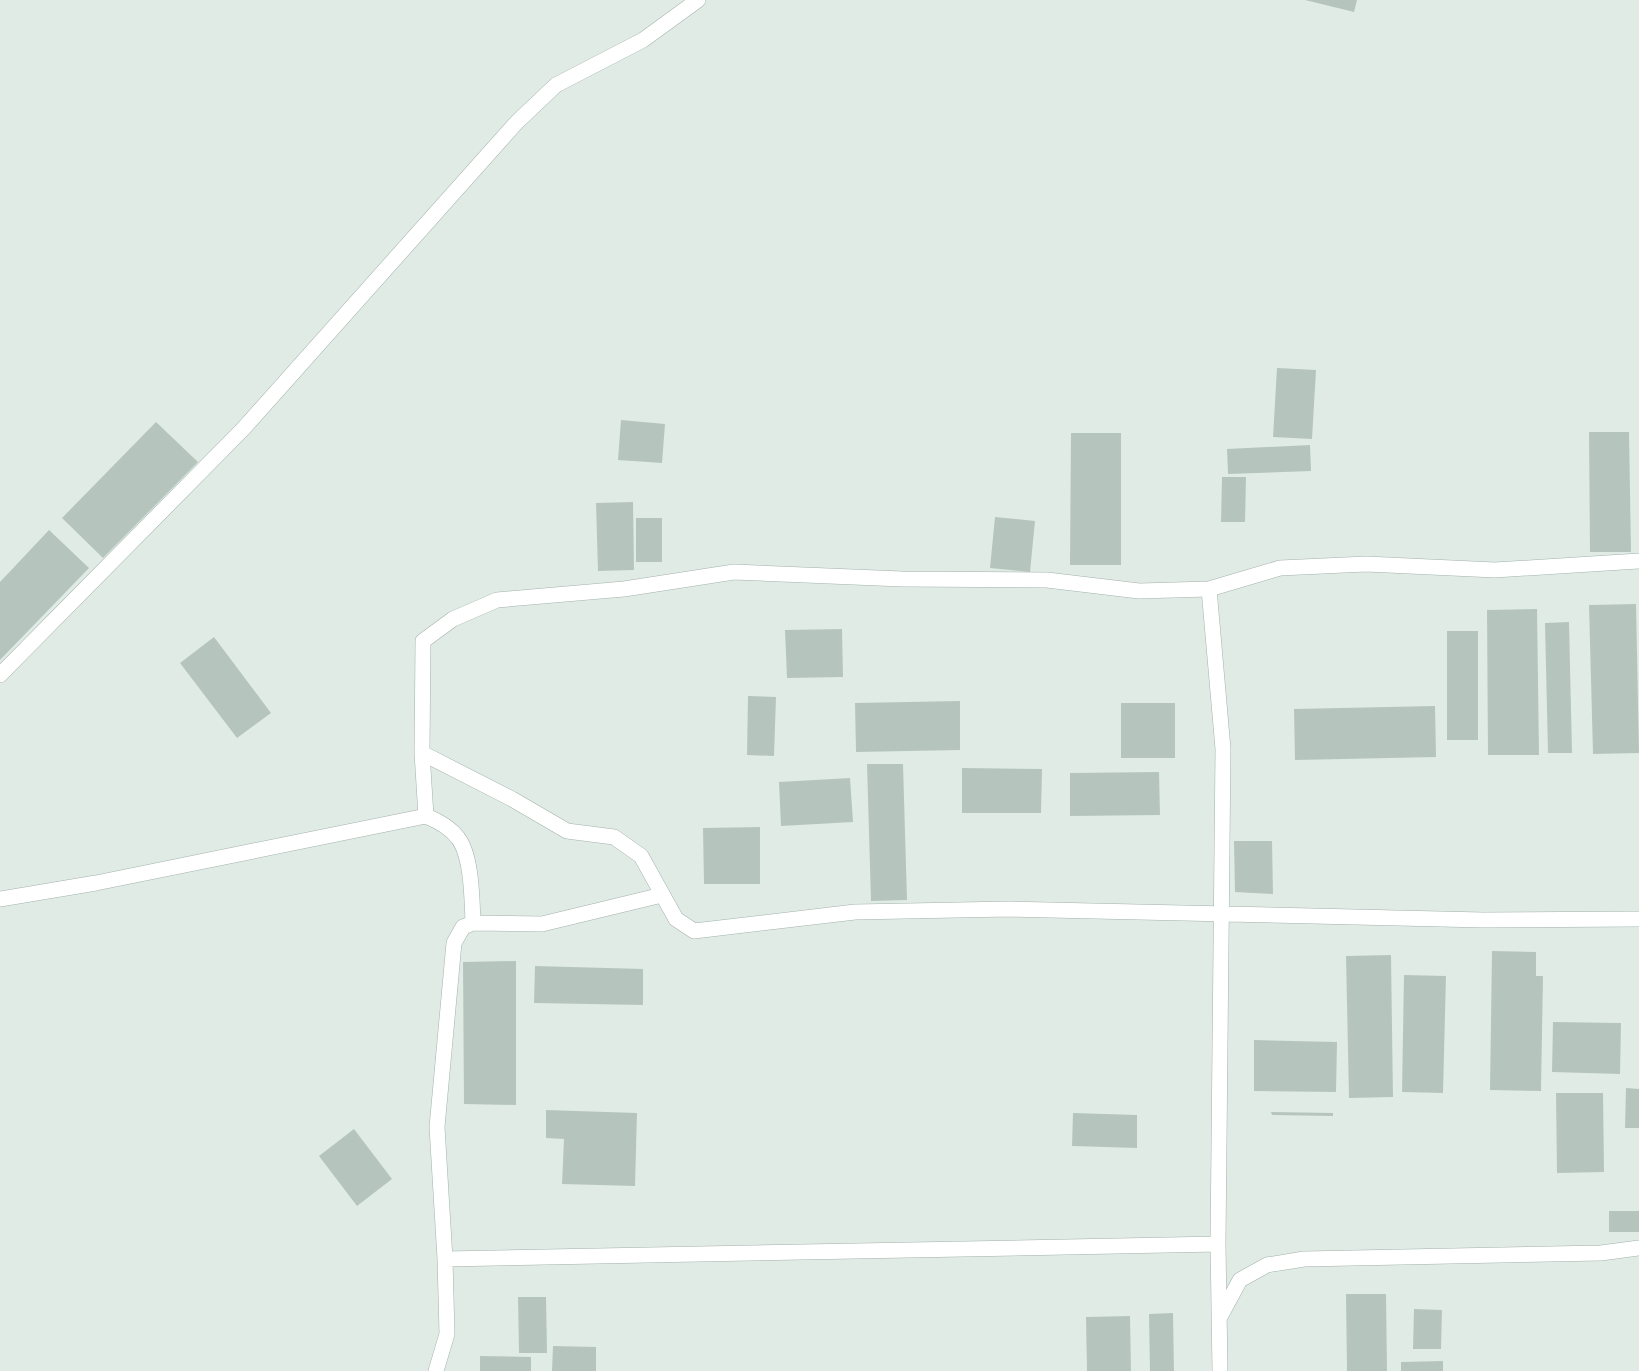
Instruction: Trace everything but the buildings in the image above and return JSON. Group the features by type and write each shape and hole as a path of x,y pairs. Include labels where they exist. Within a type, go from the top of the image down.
{"street":[{"path":"0,675 243,429 516,123 556,86 643,40 698,0"},
{"path":"426,816 422,754 424,641 453,619 497,600 624,589 734,572 902,579 1046,580 1139,591 1209,589 1280,568 1366,564 1495,570 1639,561"},
{"path":"1209,589 1223,749 1223,915 1218,1244 1220,1371"},
{"path":"422,754 512,799 567,832 614,837 641,856 676,919 694,931 855,912 1010,909 1483,920 1639,919"},
{"path":"0,899 106,881 426,816 444,824 459,839 471,886 472,923"},
{"path":"436,1371 447,1334 445,1259 437,1127 454,943 463,926 472,923 542,924 662,895"},
{"path":"445,1259 1218,1244"},
{"path":"1218,1319 1240,1280 1267,1264 1304,1259 1601,1253 1639,1248"}]}
